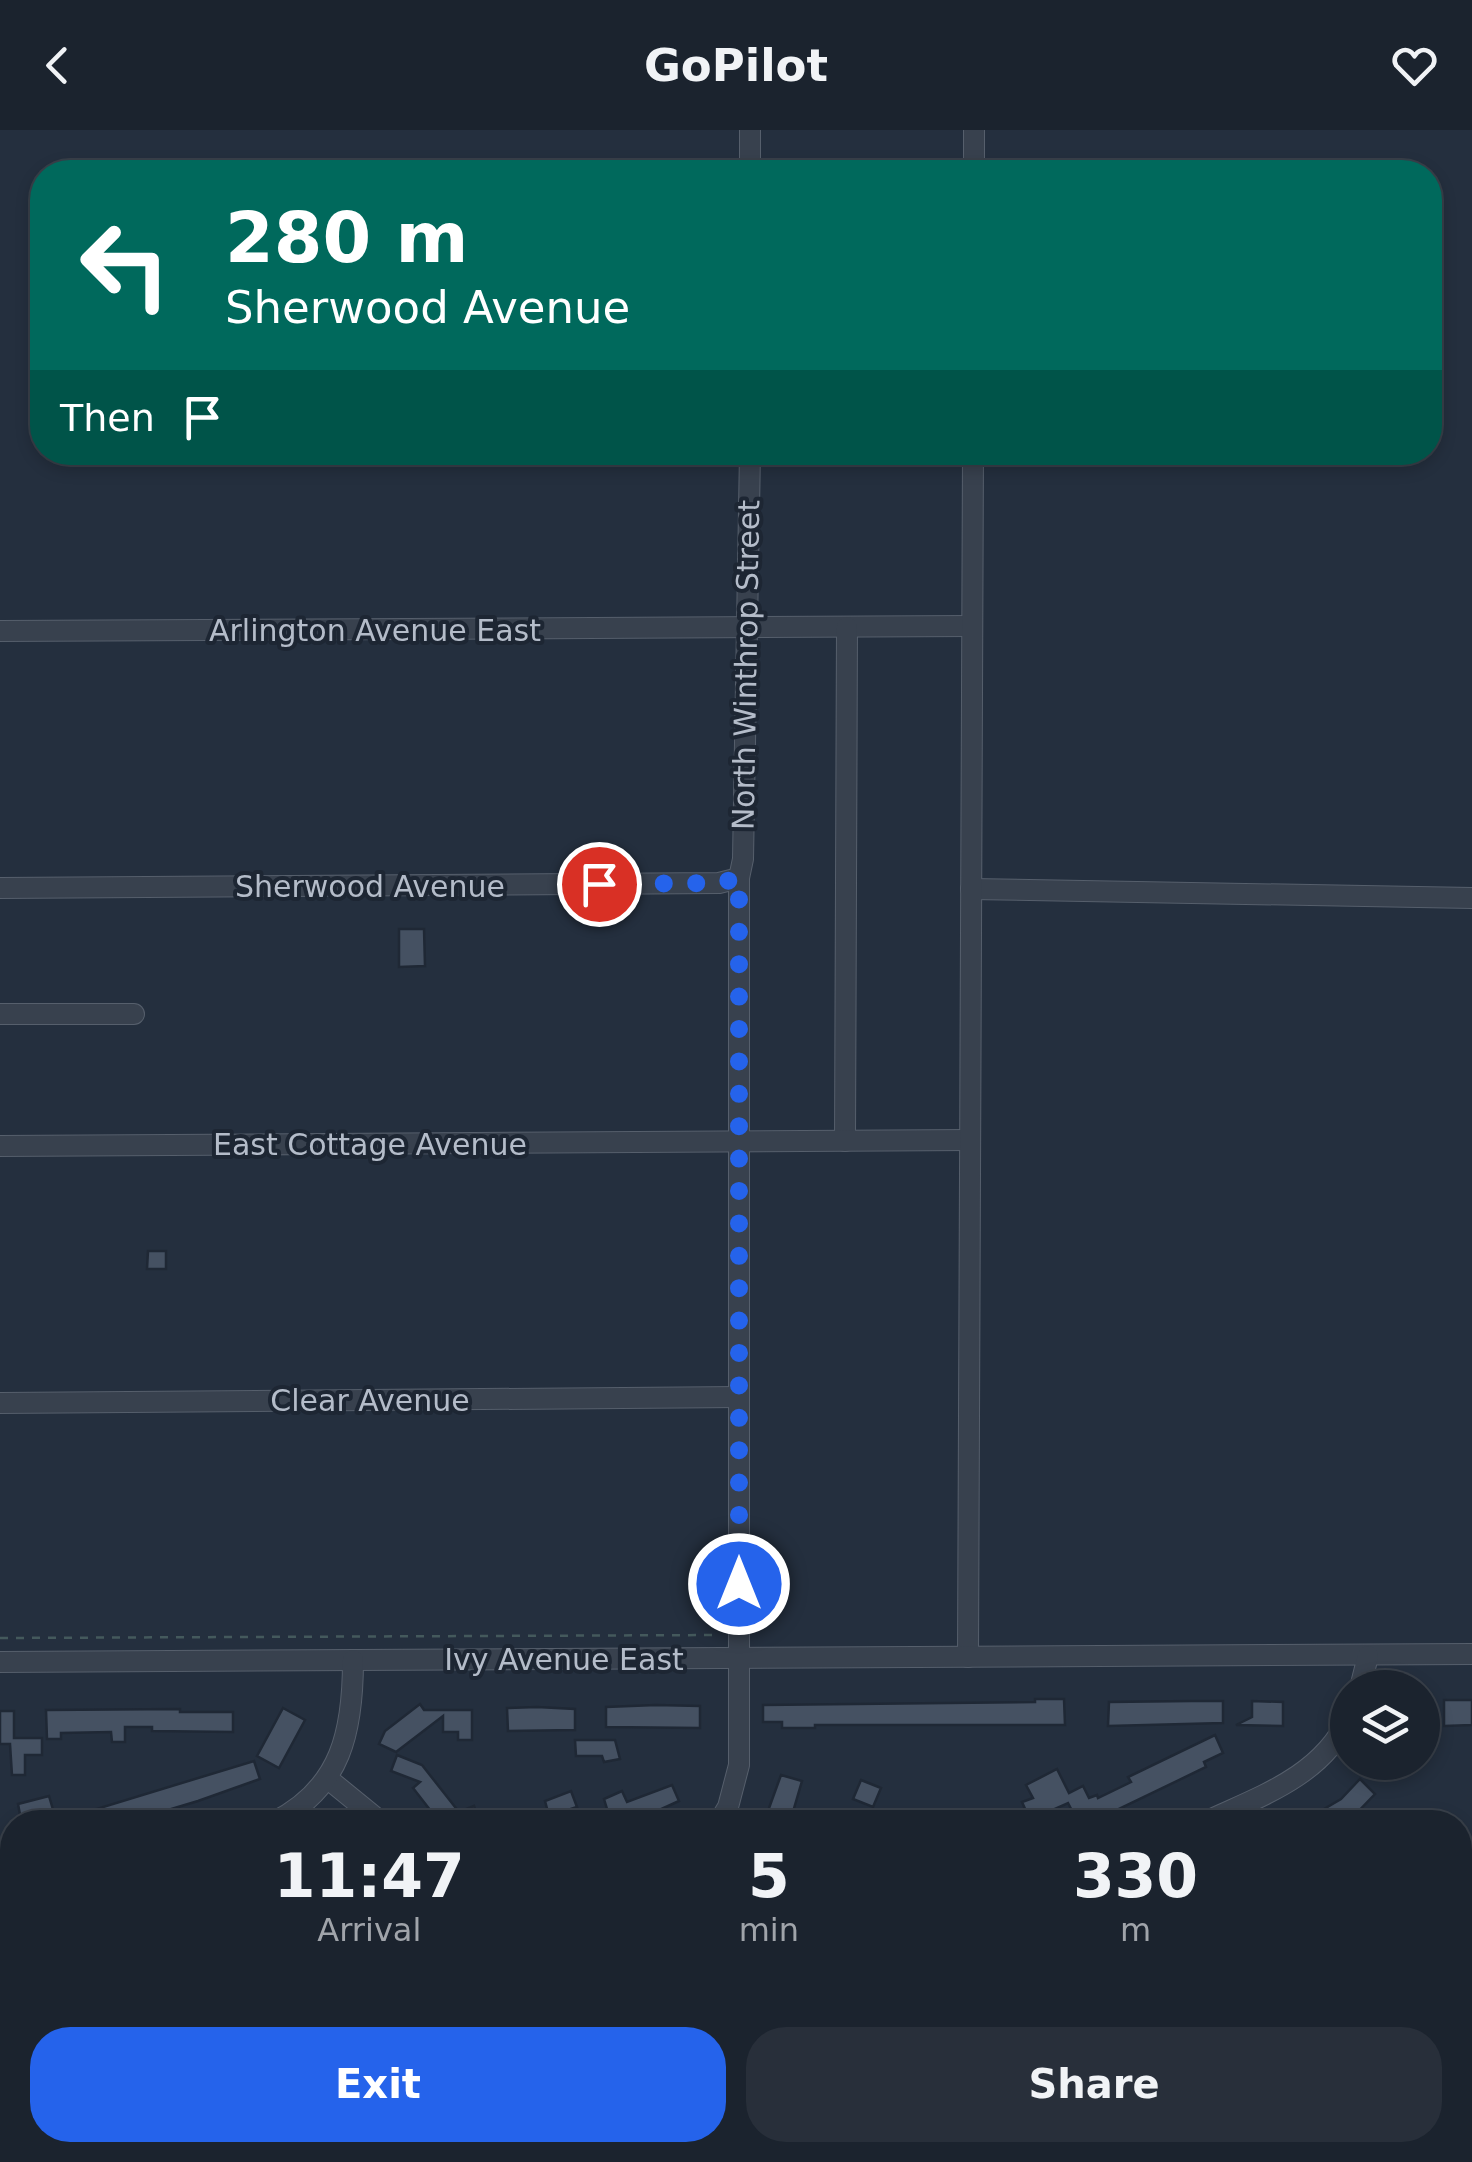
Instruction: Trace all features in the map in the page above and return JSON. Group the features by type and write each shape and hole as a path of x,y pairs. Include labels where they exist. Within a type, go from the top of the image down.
{"street":[{"path":"750,130 750,160"},
{"path":"974,130 974,160"},
{"name":"North Winthrop Street","path":"726,1810 739,1765 739,878 743,860 750,465"},
{"path":"968,1657 973,465"},
{"name":"Arlington Avenue East","path":"0,631 972,626"},
{"path":"845,1141 847,627"},
{"name":"Sherwood Avenue","path":"0,888 719,883 739,878"},
{"path":"971,888 1472,898"},
{"path":"0,1014 134,1014"},
{"name":"East Cottage Avenue","path":"0,1146 970,1140"},
{"name":"Clear Avenue","path":"0,1403 739,1397"},
{"name":"Ivy Avenue East","path":"0,1662 1472,1654"},
{"path":"1364,1670 1368,1656"},
{"path":"293,1810 307,1801 327,1778 348,1732 354,1698 354,1660"},
{"path":"1230,1810 1288,1782 1330,1747"},
{"path":"327,1778 366,1810"}],"path":[{"path":"0,1638 721,1635 720,1644"}],"building":[{"path":"399,929 424,929 425,966 399,967"},
{"path":"148,1251 166,1251 166,1269 147,1269"},
{"path":"1064,1699 1065,1725 782,1728 782,1722 763,1722 763,1705"},
{"path":"1444,1700 1472,1700 1472,1725 1444,1726"},
{"path":"1223,1701 1223,1723 1108,1726 1109,1702"},
{"path":"1252,1701 1283,1702 1283,1726 1236,1725 1252,1717"},
{"path":"420,1704 424,1710 472,1710 472,1740 458,1740 458,1732 443,1732 443,1716 396,1752 379,1744 385,1731"},
{"path":"700,1706 700,1728 606,1727 606,1707"},
{"path":"283,1708 305,1720 279,1768 257,1756"},
{"path":"507,1708 575,1709 575,1730 508,1731"},
{"path":"46,1710 233,1712 233,1732 125,1727 125,1742 112,1742 111,1732 61,1733 61,1739 47,1739"},
{"path":"0,1711 14,1711 14,1738 42,1738 42,1755 25,1755 25,1775 12,1775 10,1744 0,1744"},
{"path":"1215,1735 1223,1753 1204,1762 1206,1767 1117,1810 1072,1810 1068,1803 1052,1810 1026,1810 1022,1802 1033,1798 1026,1785 1057,1769 1069,1793 1083,1786 1089,1798 1098,1798 1131,1782 1128,1777"},
{"path":"575,1740 615,1740 620,1759 604,1762 602,1756 576,1756"},
{"path":"397,1755 422,1765 457,1810 430,1810 413,1788 420,1782 391,1771"},
{"path":"254,1761 260,1779 168,1810 93,1810"},
{"path":"781,1775 802,1781 794,1810 768,1810"},
{"path":"861,1780 881,1788 873,1807 853,1799"},
{"path":"1359,1780 1375,1794 1360,1810 1322,1810 1341,1799"},
{"path":"672,1785 679,1801 659,1810 604,1810 604,1799 622,1791 627,1802"},
{"path":"571,1791 577,1807 547,1810 545,1801"},
{"path":"49,1796 53,1810 19,1810 18,1804"}],"route":[{"path":"599,884 719,883 739,878 739,1584"}]}
